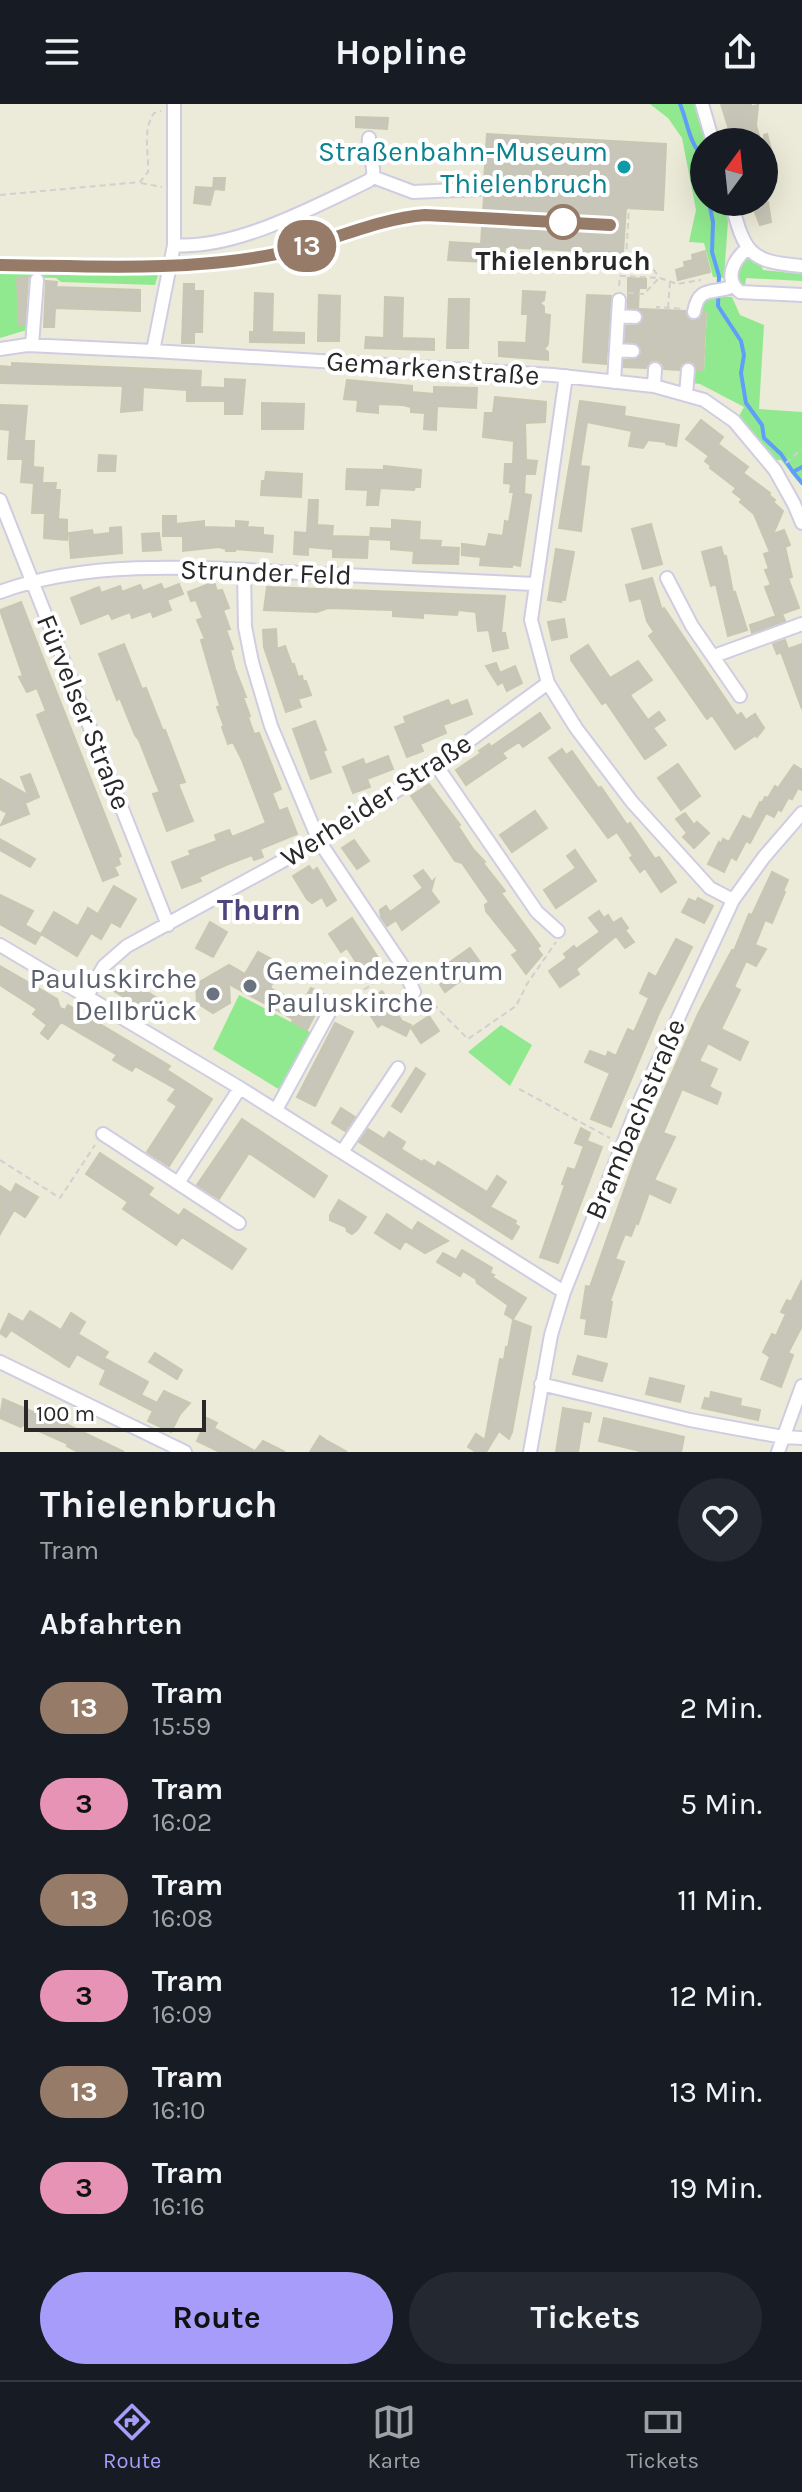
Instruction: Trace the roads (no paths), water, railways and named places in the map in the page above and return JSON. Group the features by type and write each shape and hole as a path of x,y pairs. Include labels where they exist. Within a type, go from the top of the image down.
{"street":[{"path":"702,104 709,128"},
{"path":"153,351 174,245 174,106"},
{"path":"369,138 367,150 374,170 373,177"},
{"path":"174,245 211,243 287,219 373,177 413,192 479,189"},
{"path":"735,216 748,248 772,264 802,266"},
{"path":"728,290 733,265 748,248"},
{"path":"32,345 37,280"},
{"path":"694,312 699,297 707,291 802,295"},
{"path":"614,382 619,300"},
{"path":"618,316 635,317"},
{"name":"Gemarkenstraße","path":"0,349 32,345 153,351 566,376 654,386 712,405 734,421 775,470 802,523"},
{"path":"616,350 633,351"},
{"path":"654,386 655,369"},
{"path":"686,395 688,370"},
{"path":"566,376 531,620 548,683 576,728 632,802 710,888 733,900"},
{"name":"Fürvelser Straße","path":"0,500 168,925"},
{"name":"Strunder Feld","path":"0,592 32,580 135,569 244,570 534,584"},
{"path":"244,570 245,627 271,726 319,841 402,965 414,992"},
{"path":"667,578 692,626 740,696"},
{"path":"714,656 802,624"},
{"name":"Werheider Straße","path":"87,996 104,966 127,946 319,841 436,765 548,683"},
{"path":"436,765 537,912 558,931"},
{"name":"Brambachstraße","path":"530,1452 551,1335 564,1292 622,1144 733,900 764,857 802,813"},
{"path":"0,945 276,1110 564,1292"},
{"path":"276,1110 330,1011"},
{"path":"342,1152 398,1068"},
{"path":"178,1183 240,1088"},
{"path":"103,1134 239,1223"},
{"path":"0,1362 185,1452"},
{"path":"541,1384 690,1420 802,1438"},
{"path":"778,1452 802,1386"}],"waterway":[{"path":"680,104 690,134"},
{"path":"712,216 712,252 719,276 718,306 741,341 744,355 741,373 746,403 762,425 764,438 781,454 793,472 802,467"},
{"path":"793,472 802,483"}],"tram line":[{"path":"0,265 138,267 242,260 295,250 387,221 425,215 610,225"},
{"name":"13","path":"0,265 152,267 258,257 397,219 425,215 610,225"}],"place":[{"name":"Straßenbahn-Museum Thielenbruch","path":"624,167"},
{"name":"Thielenbruch","path":"563,222"},
{"name":"Gemeindezentrum Pauluskirche","path":"250,986"},
{"name":"Pauluskirche Dellbrück","path":"213,994"}],"district":[{"name":"Thurn","path":"259,910"}]}
